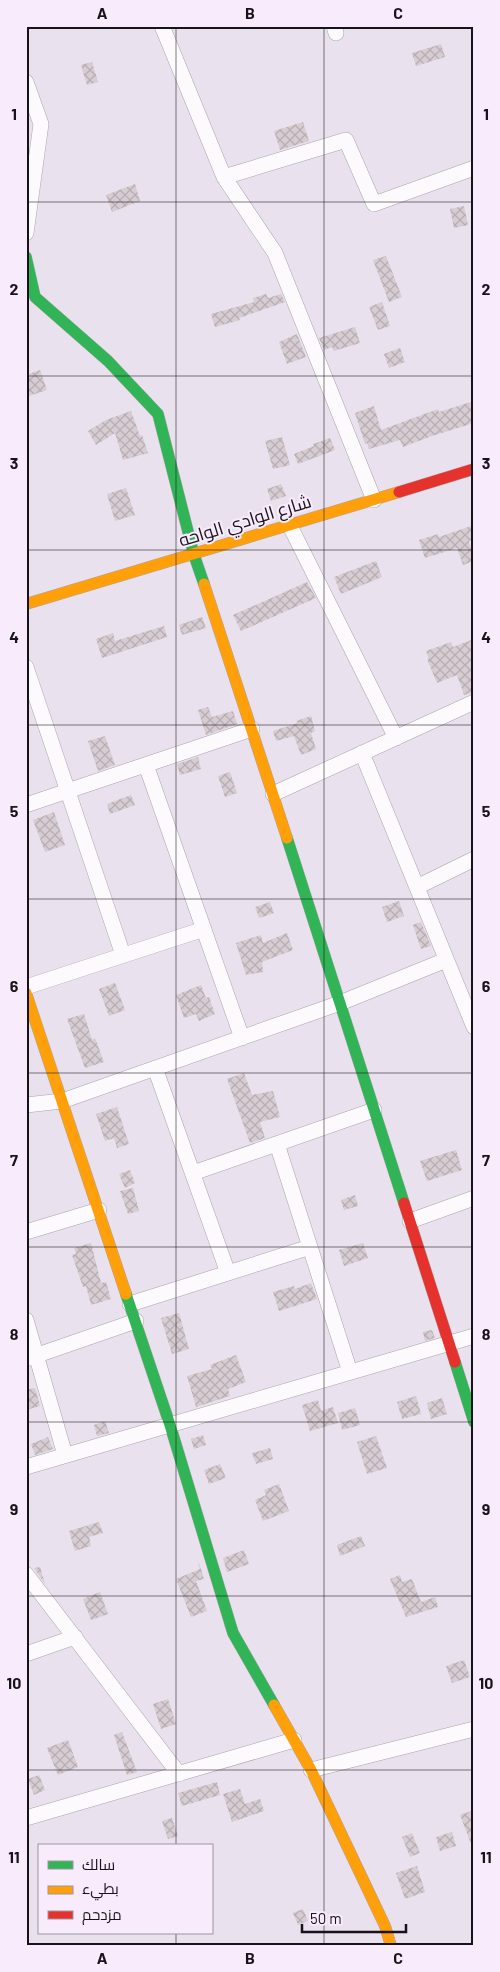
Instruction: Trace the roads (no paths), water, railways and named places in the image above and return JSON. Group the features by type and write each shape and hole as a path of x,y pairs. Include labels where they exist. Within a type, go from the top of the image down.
{"street":[{"path":"162,26 224,177 275,253 374,500"},
{"path":"26,82 41,124 26,233"},
{"path":"224,177 346,140 374,204 474,168"},
{"path":"26,257 35,297 108,361 158,414 194,555 252,728 474,1422"},
{"name":"شارع الوادي الواحه","path":"26,604 194,555 474,469"},
{"path":"290,526 396,738"},
{"path":"26,667 124,955"},
{"path":"273,794 474,702"},
{"path":"26,805 252,728"},
{"path":"362,753 474,1026"},
{"path":"146,765 242,1038"},
{"path":"417,888 474,859"},
{"path":"26,986 204,929"},
{"path":"26,1105 62,1101 340,1003 446,960"},
{"path":"26,993 170,1425 233,1633 311,1770 385,1926 391,1946"},
{"path":"155,1068 228,1273"},
{"path":"193,1173 374,1110"},
{"path":"277,1144 350,1372"},
{"path":"410,1221 474,1198"},
{"path":"26,1232 99,1210"},
{"path":"130,1304 310,1247"},
{"path":"26,1320 31,1357 65,1455"},
{"path":"31,1357 136,1321"},
{"path":"26,1467 474,1336"},
{"path":"26,1574 179,1774"},
{"path":"26,1654 75,1637"},
{"path":"311,1770 474,1729"},
{"path":"26,1818 294,1740"}]}
